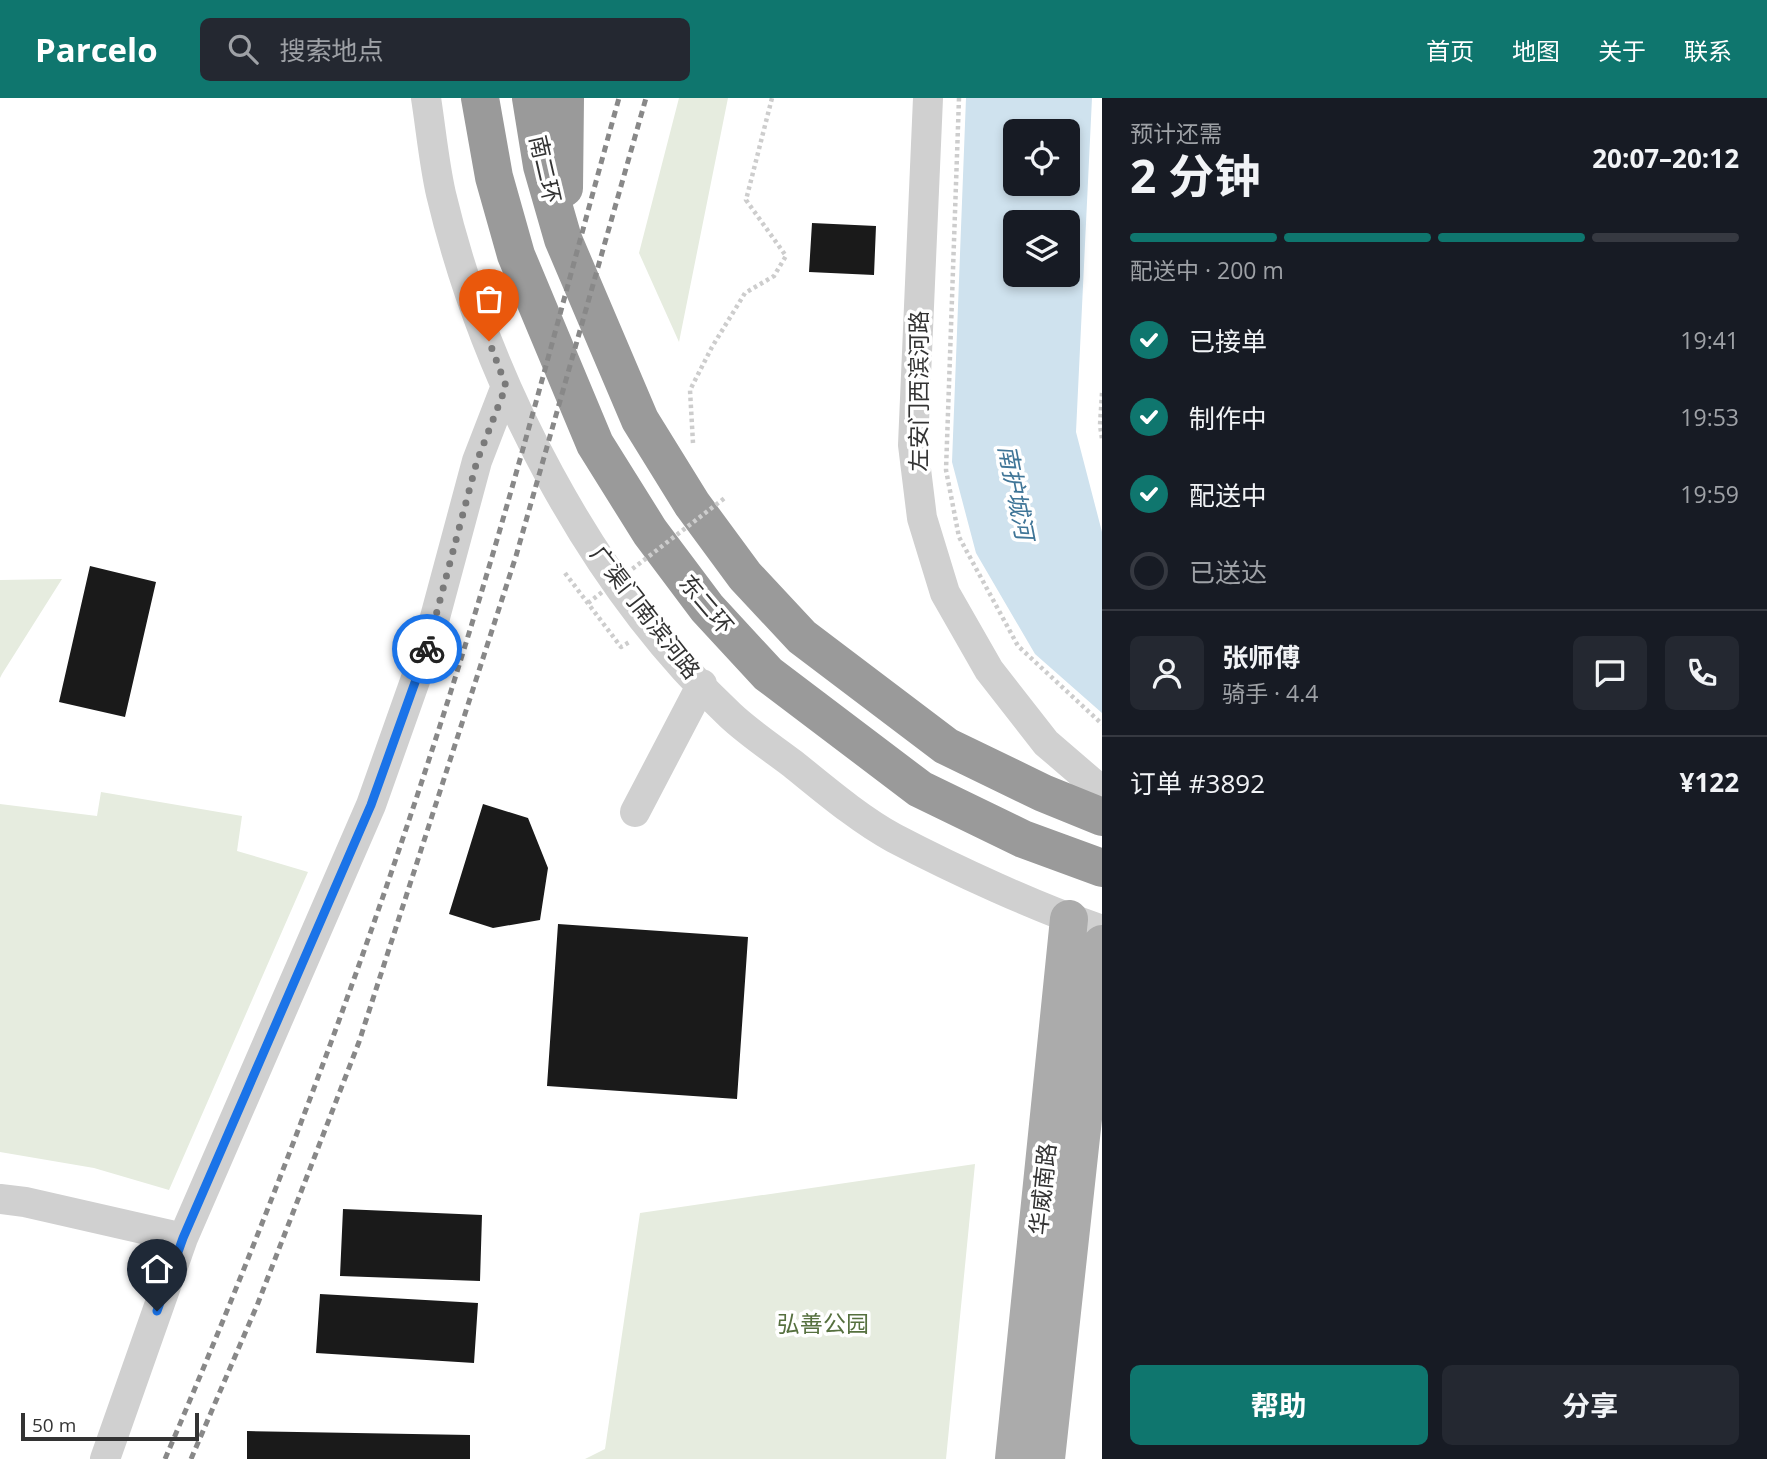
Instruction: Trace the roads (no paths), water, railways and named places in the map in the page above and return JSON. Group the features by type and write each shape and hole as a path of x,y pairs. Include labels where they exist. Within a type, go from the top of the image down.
{"highway":[{"name":"东二环","path":"480,98 494,177 516,256 595,443 650,532 707,608 768,674 920,789 1023,839 1102,867"},
{"name":"南二环","path":"531,98 542,166 563,239"},
{"path":"563,239 565,98"},
{"name":"东二环","path":"563,239 640,420 692,504 734,560 802,637 946,746 1043,793 1102,817"}],"main road":[{"name":"华威南路","path":"1014,1459 1085,925"},
{"name":"华威南路","path":"1046,1459 1102,944"}],"street":[{"name":"广渠门南滨河路","path":"426,98 444,203 463,274 506,386 546,470 605,564 664,643 730,715 892,837 1085,925"},
{"name":"左安门西滨河路","path":"928,98 913,445 922,517 945,593 989,670 1046,743 1102,791"},
{"path":"105,1459 183,1238 371,805 427,648 477,461 506,386"},
{"path":"635,812 702,684"},
{"path":"0,1199 25,1202 183,1238"}],"water":[{"name":"南护城河","path":"966,98 1092,98 1076,432 1102,532 1102,713 1035,654 976,553 952,462"}],"railway":[{"path":"165,1459 301,1123 422,781 510,494 619,98"},
{"path":"191,1459 258,1303 359,1042 516,556 646,98"}],"park label":[{"name":"弘善公园","path":"823,1323"}]}
